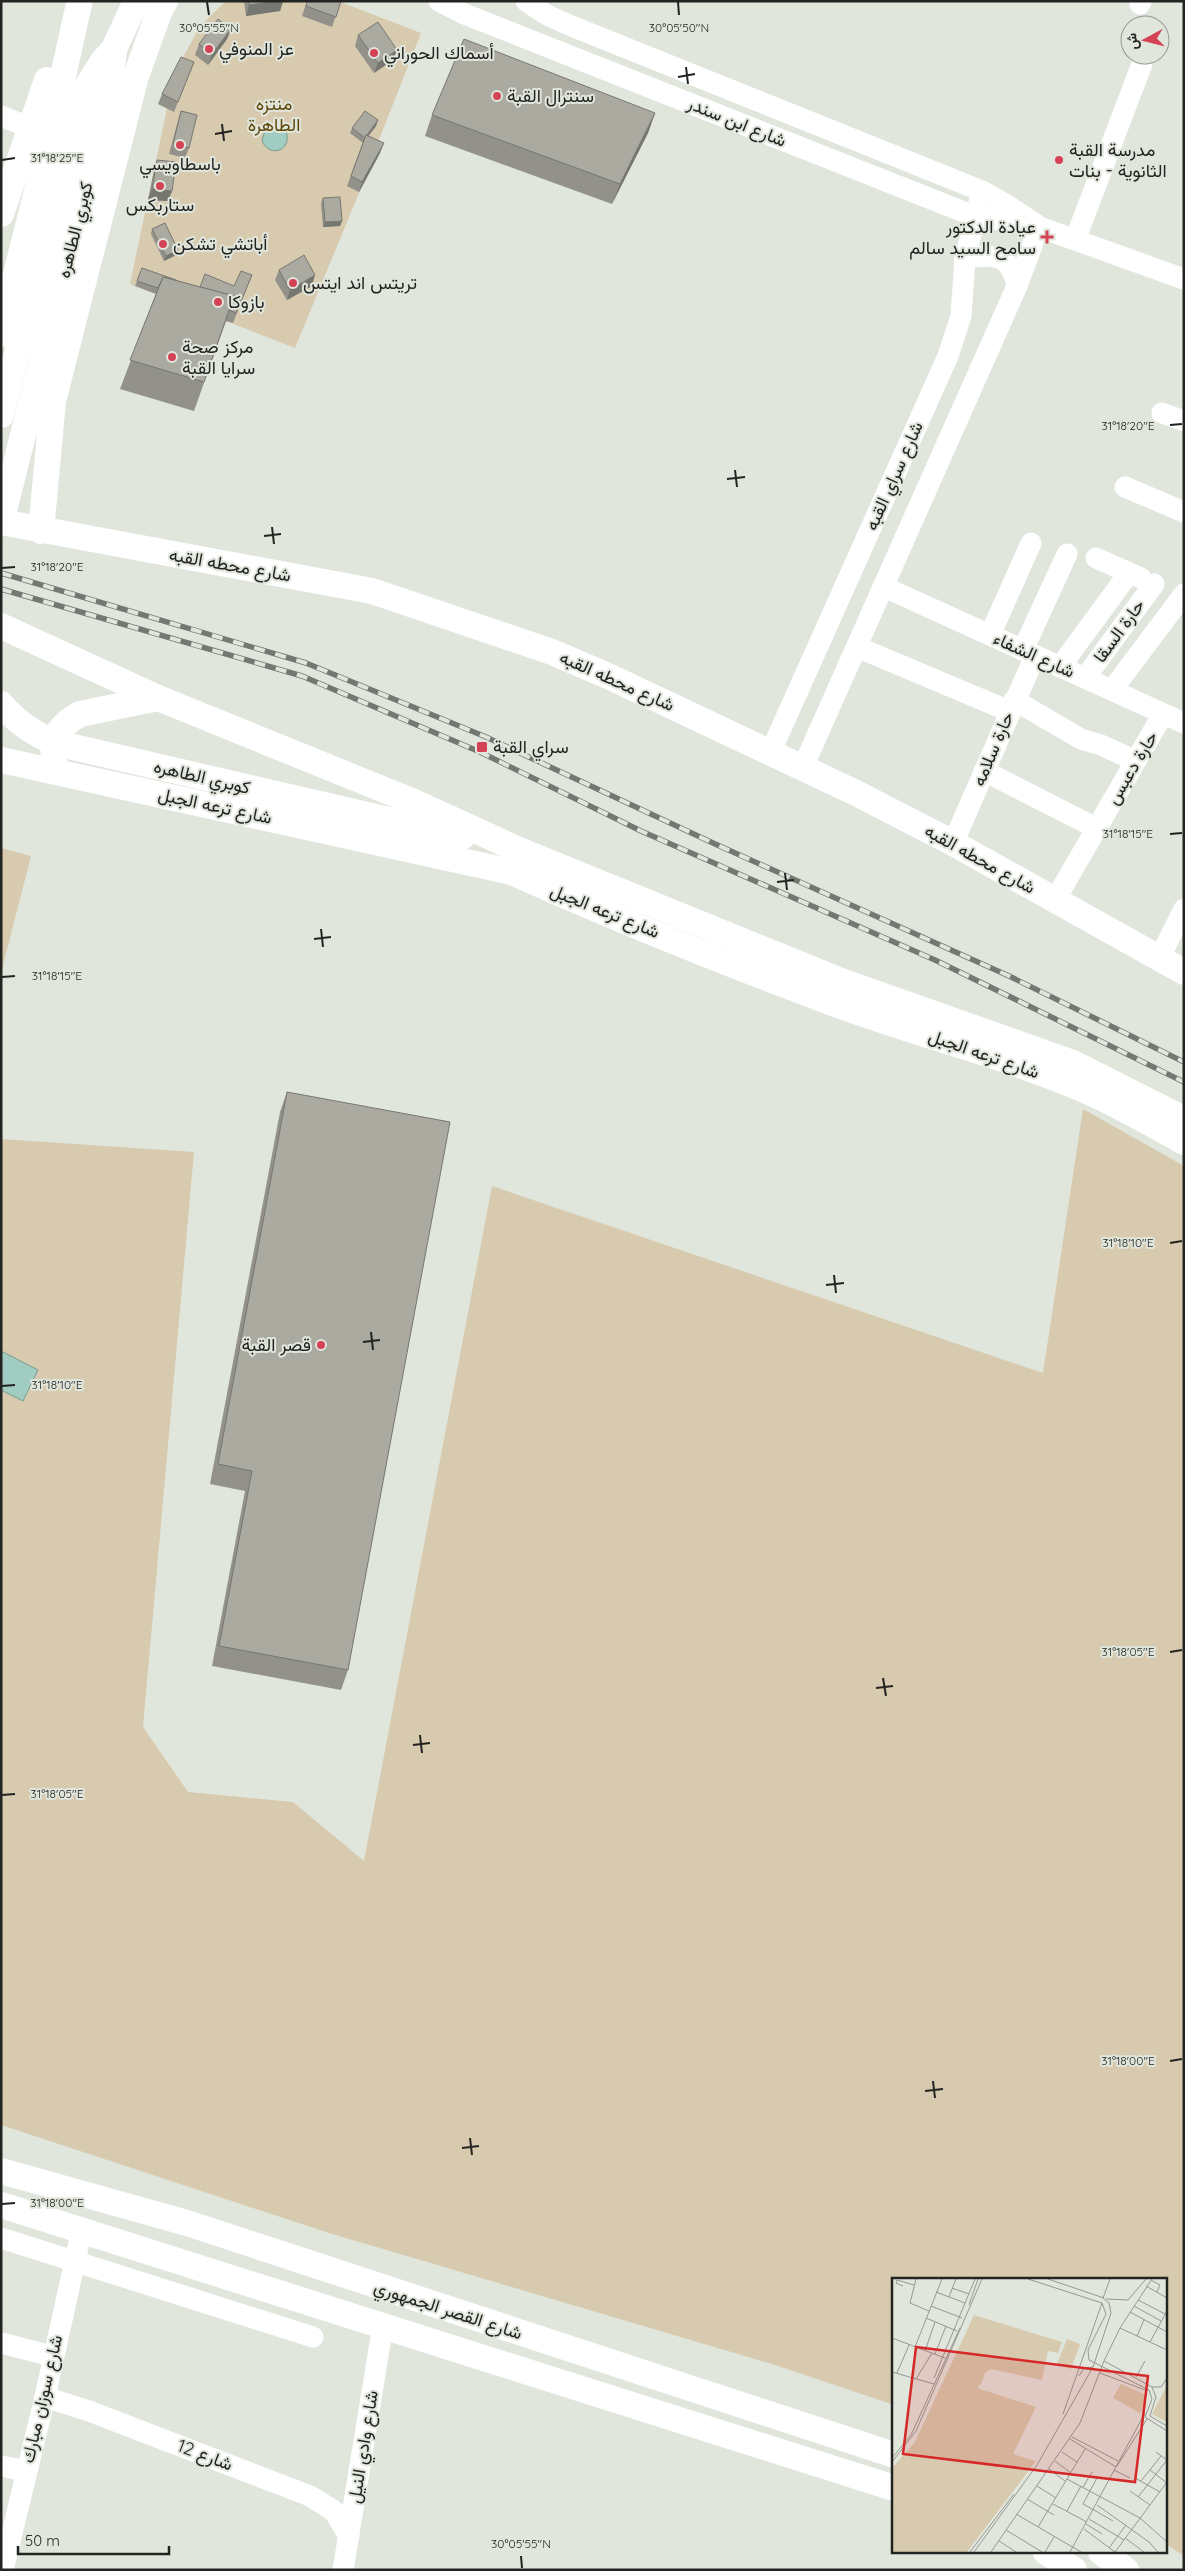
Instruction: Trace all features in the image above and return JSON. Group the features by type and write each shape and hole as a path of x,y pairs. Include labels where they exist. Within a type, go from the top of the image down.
{"main road":[{"name":"كوبري الطاهره","path":"1,522 103,61 114,49 136,1"},
{"path":"41,531 53,401 136,76 159,12 165,1"},
{"path":"1,214 62,37 77,2"},
{"path":"1,334 43,167 77,2"},
{"name":"كوبري الطاهره","path":"1,415 97,92"},
{"path":"1,430 12,432 26,429 37,423 47,413 53,401"},
{"name":"شارع محطه القبه","path":"1,522 41,531 331,583 397,598 552,652 803,767 953,843 1184,972"},
{"name":"شارع ترعه الجبل","path":"1,626 158,698 414,802 519,850 841,981 1074,1063 1184,1119"},
{"path":"62,772 55,763 53,751 55,739 60,728 69,720 80,714 158,698"},
{"name":"كوبري الطاهره","path":"1,704 24,726 56,743 414,826"},
{"name":"شارع ترعه الجبل","path":"1,760 512,872 572,899 831,1002 1054,1078 1126,1109 1184,1142"},
{"name":"شارع ترعه الجبل","path":"414,826 519,850"},
{"name":"شارع القصر الجمهوري","path":"1,2171 188,2223 892,2453"},
{"name":"شارع القصر الجمهوري","path":"1,2204 82,2228 892,2487"},
{"path":"1049,2554 1074,2570"},
{"path":"1104,2554 1126,2570"}],"street":[{"name":"شارع ابن سندر","path":"439,1 471,17 974,216 1040,227 1184,279"},
{"name":"شارع ابن سندر","path":"526,1 569,25 982,191 1040,227"},
{"path":"1075,240 1142,65"},
{"path":"1,116 31,128"},
{"name":"شارع سراي القبه","path":"771,751 948,356 961,316 965,258 974,216 982,191"},
{"name":"شارع سراي القبه","path":"803,767 1017,286 1040,227"},
{"path":"965,258 983,255 997,257 1009,264 1014,271 1017,286"},
{"path":"1162,413 1184,421"},
{"path":"1125,487 1184,512"},
{"path":"990,635 1031,543"},
{"name":"حارة سلامه","path":"953,843 1012,705 1029,653 1067,554"},
{"path":"1096,558 1183,595 1112,690"},
{"path":"1060,667 1129,573"},
{"name":"حارة السقا","path":"1085,678 1154,584"},
{"name":"شارع الشفاء","path":"884,587 1184,723"},
{"path":"857,646 1012,705 1081,740 1101,745 1136,761"},
{"name":"حارة دعبس","path":"1055,900 1163,714"},
{"path":"984,771 1096,828"},
{"path":"1160,959 1184,909"},
{"name":"شارع سوزان مبارك","path":"3,2570 45,2396 52,2356 82,2228"},
{"path":"1,2238 313,2337"},
{"name":"شارع وادي النيل","path":"343,2570 382,2325"},
{"path":"1,2343 52,2356"},
{"name":"شارع 12","path":"45,2396 89,2411 310,2496 334,2511 349,2536"},
{"path":"1,2466 26,2471"}],"green space":[{"name":"منتزه الطاهرة","path":"226,1 338,1 421,33 375,150 380,153 359,193 295,348 130,284 167,108 158,104 200,26"},
{"path":"1,848 31,856 1,973"},
{"path":"1083,1109 1184,1166 1184,2556 1168,2545 1168,2278 892,2278 892,2404 772,2364 329,2233 1,2125 1,1139 194,1152 143,1727 188,1792 293,1802 364,1861 492,1186 1043,1373"}],"water":[{"path":"276,126 286,131 287,138 284,147 275,151 266,147 262,141 265,130"},
{"path":"1,1351 38,1370 23,1401 1,1390"}],"building":[{"path":"249,1 278,1 249,5"},
{"path":"307,1 341,1 336,17 306,6"},
{"path":"218,19 231,29 212,54 199,44"},
{"path":"378,22 397,50 378,63 358,35"},
{"name":"سنترال القبة","path":"464,39 655,113 620,184 432,115"},
{"path":"181,57 194,62 178,102 162,94"},
{"name":"باسطاويسي","path":"181,111 197,115 189,148 173,144"},
{"path":"365,111 378,120 365,138 352,128"},
{"path":"366,135 384,143 362,182 351,176"},
{"path":"157,160 176,162 172,191 152,189"},
{"path":"340,197 342,221 325,222 323,198"},
{"name":"أباتشي تشكن","path":"165,223 178,250 166,256 152,229"},
{"path":"304,255 315,275 290,290 279,270"},
{"path":"142,268 176,280 163,277 158,288 137,281"},
{"path":"241,271 252,275 236,313 229,310 234,296 200,287 205,274 234,286"},
{"name":"مركز صحة سرايا القبة","path":"163,277 234,296 204,382 130,360"},
{"name":"قصر القبة","path":"287,1092 450,1122 348,1670 219,1646 252,1471 218,1464"}],"railway":[{"path":"1,573 306,663 486,737 713,843 1009,976 1184,1062"},
{"path":"1,589 302,676 480,752 641,831 935,960 1184,1082"}],"place":[{"name":"عز المنوفي","path":"209,49"},
{"name":"أسماك الحوراني","path":"374,53"},
{"name":"سنترال القبة","path":"497,96"},
{"name":"باسطاويسي","path":"180,145"},
{"name":"مدرسة القبة الثانوية - بنات","path":"1059,160"},
{"name":"ستاربكس","path":"160,186"},
{"name":"عيادة الدكتور سامح السيد سالم","path":"1047,237"},
{"name":"أباتشي تشكن","path":"163,244"},
{"name":"تريتس اند ايتس","path":"293,283"},
{"name":"بازوكا","path":"218,302"},
{"name":"مركز صحة سرايا القبة","path":"172,357"},
{"name":"سراي القبة","path":"482,747"},
{"name":"قصر القبة","path":"321,1345"}]}
